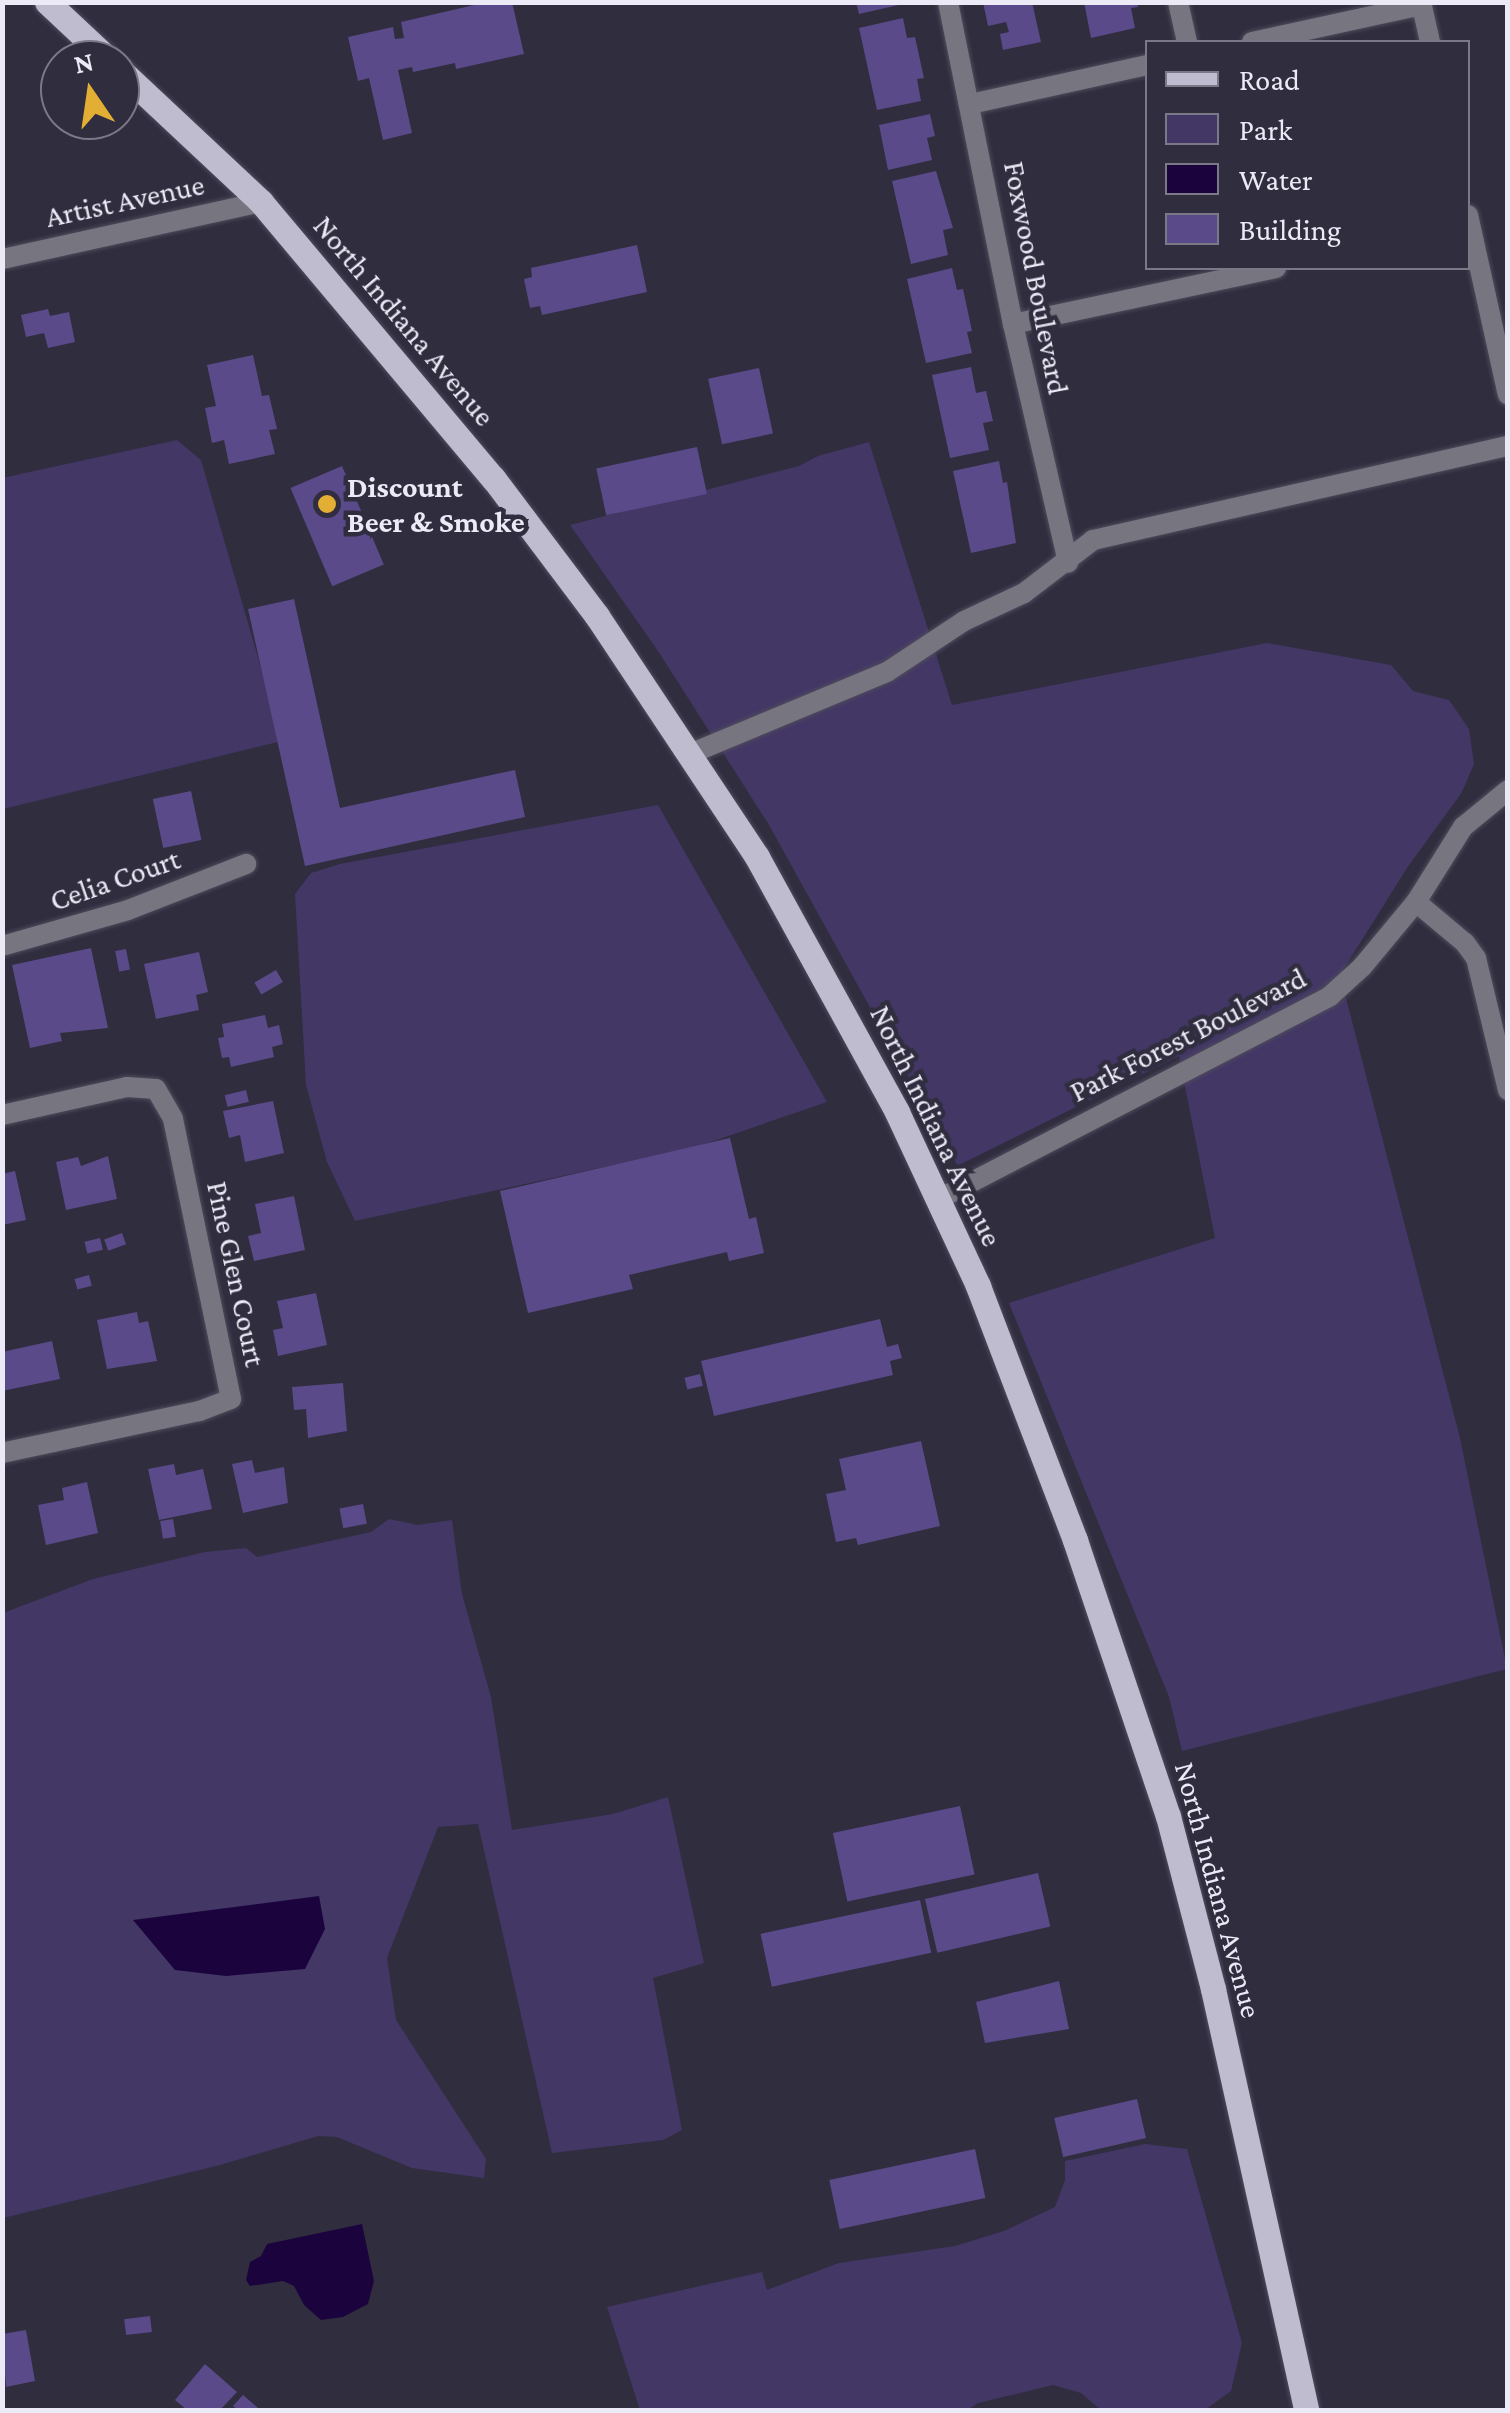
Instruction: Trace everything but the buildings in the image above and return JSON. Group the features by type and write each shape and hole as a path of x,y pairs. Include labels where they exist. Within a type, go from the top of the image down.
{"main road":[{"path":"47,2 88,40"},
{"name":"North Indiana Avenue","path":"140,89 261,202 490,476 596,616 690,754 825,976 978,1286 1075,1540 1168,1816 1212,1989 1306,2410"}],"street":[{"name":"Foxwood Boulevard","path":"948,2 1013,324 1068,564"},
{"path":"1178,2 1187,40"},
{"path":"1261,40 1422,4 1430,40"},
{"path":"970,104 1145,66"},
{"name":"Artist Avenue","path":"2,259 261,202"},
{"path":"1470,230 1508,396"},
{"path":"1013,324 1267,270"},
{"path":"690,754 887,672 964,621 1024,593 1068,564 1093,540 1508,446"},
{"name":"Park Forest Boulevard","path":"937,1200 1330,996 1362,967 1416,902 1456,835 1508,790"},
{"name":"Celia Court","path":"2,946 128,910 246,864"},
{"path":"1416,902 1465,943 1476,958 1508,1090"},
{"name":"Pine Glen Court","path":"2,1115 127,1087 156,1088 173,1119 231,1398 198,1411 2,1454"}],"green space":[{"path":"177,440 201,460 282,741 3,809 2,478"},
{"path":"869,442 952,705 1267,643 1391,665 1413,691 1449,700 1469,729 1474,764 1462,792 1407,868 1340,975 1460,1438 1507,1669 1182,1751 1169,1697 1009,1303 1215,1238 1179,1056 957,1166 937,1118 908,1076 769,825 660,654 570,525 799,466 818,456"},
{"path":"658,805 827,1102 696,1147 355,1221 327,1162 306,1085 295,894 311,873 340,864"},
{"path":"389,1519 418,1525 452,1520 462,1594 491,1697 512,1830 613,1814 668,1797 704,1963 653,1978 682,2130 663,2140 552,2153 478,1824 438,1827 387,1958 396,2020 486,2159 484,2178 412,2168 337,2137 318,2136 220,2165 3,2218 3,1613 93,1579 205,1552 246,1548 257,1557 371,1532"},
{"path":"1145,2144 1187,2149 1242,2343 1231,2391 1205,2410 1101,2410 1081,2393 1053,2385 978,2403 967,2410 640,2410 607,2307 762,2272 767,2290 839,2263 955,2246 1004,2231 1055,2207 1065,2180 1065,2161"}],"water":[{"path":"319,1896 325,1929 305,1969 226,1976 175,1970 133,1920"},
{"path":"362,2224 374,2281 368,2304 343,2317 321,2320 304,2305 294,2286 283,2281 250,2286 246,2280 250,2262 261,2256 267,2244"}],"place":[{"name":"Discount Beer & Smoke","path":"327,504"}]}
